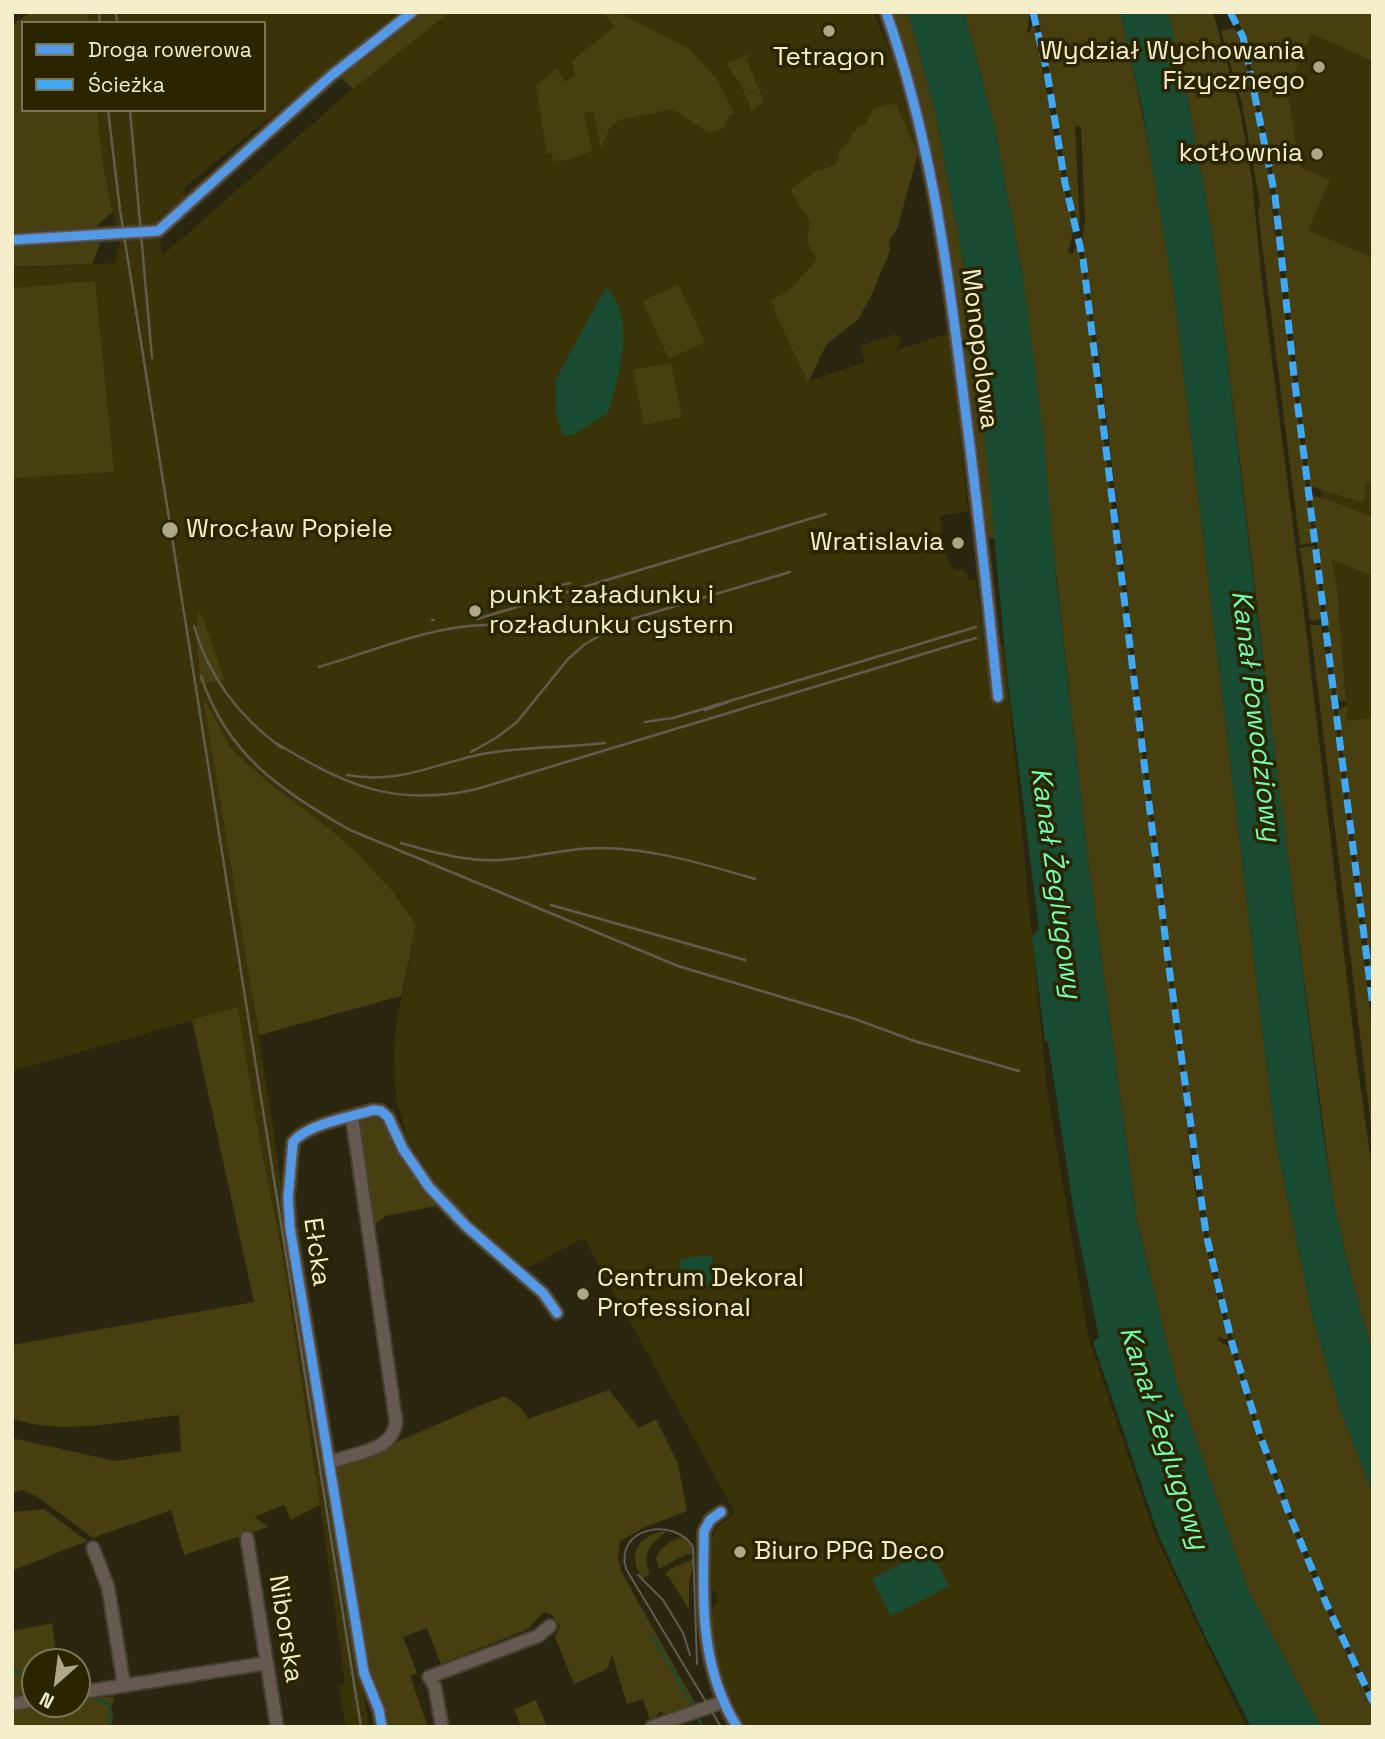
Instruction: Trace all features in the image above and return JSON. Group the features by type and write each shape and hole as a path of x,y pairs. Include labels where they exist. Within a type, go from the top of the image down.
{"street":[{"path":"12,240 158,231 332,75 412,12"},
{"name":"Monopolowa","path":"886,12 897,41 924,141 944,245 968,425 998,698"},
{"name":"Ełcka","path":"382,1727 379,1710 364,1673 294,1251 288,1198 293,1142 298,1135 309,1130 377,1110 388,1117 404,1149 429,1187 466,1226 543,1293 557,1313"},
{"path":"329,1463 381,1446 393,1435 396,1422 352,1117"},
{"path":"721,1511 705,1527 707,1652 723,1702 737,1727"},
{"name":"Niborska","path":"247,1538 277,1727"},
{"path":"93,1548 108,1587 124,1685"},
{"path":"442,1727 435,1688 429,1677 538,1636 550,1626"},
{"path":"91,1691 267,1663"},
{"path":"652,1727 723,1702"}],"shaded area":[{"path":"31,12 88,12 89,21 21,21 21,112 97,112 103,164 113,213 92,231 12,235 12,25"},
{"path":"88,12 398,12 185,187 184,199 158,219 162,256 358,84 450,12 873,12 893,59 918,154 897,229 889,241 890,251 870,298 858,319 826,345 809,381 865,362 860,346 895,334 901,338 896,351 949,333 968,512 940,515 944,548 950,565 957,570 962,569 969,575 969,580 976,580 984,648 1004,646 1047,1090 1088,1336 1155,1535 1246,1727 746,1727 723,1682 716,1656 712,1619 712,1609 718,1600 712,1589 711,1541 717,1527 735,1513 584,1238 527,1268 488,1235 439,1187 408,1140 396,1099 394,1055 396,1026 416,925 253,1002 283,1203 369,1727 346,1727 339,1687 345,1684 283,1256 258,1132 238,1008 12,1071 12,268 115,263 120,242 103,164 97,112 266,112 266,21 89,21"},
{"path":"419,12 450,12 353,89 341,78 347,69"},
{"path":"603,12 618,12 689,49 717,79 734,113 729,115 724,128 709,133 672,109 619,120 609,129 601,149 593,112 584,113 592,151 568,160 553,161 552,153 547,154 536,86 556,69 565,82 575,76 572,61 614,27"},
{"path":"892,12 908,12 936,116 974,321 995,538 985,537 965,365"},
{"path":"964,12 1030,12 1027,32 1030,33 1032,26 1035,27 1062,179 1074,228 1068,253 1073,254 1077,247 1083,267 1195,1190 1228,1338 1219,1337 1218,1340 1231,1348 1255,1427 1299,1544 1336,1632 1373,1707 1373,1727 1322,1727 1248,1590 1176,1381 1137,1220 1088,859 1023,277 994,124"},
{"path":"1036,12 1120,12 1143,117 1174,293 1276,1143 1313,1318 1340,1409 1373,1494 1373,1696 1303,1542 1256,1419 1230,1329 1209,1237 1186,1089 1099,356 1082,243 1085,221 1081,127 1075,126 1078,224"},
{"path":"1168,12 1213,12 1240,110 1252,180 1355,1047 1373,1176 1373,1354 1333,1200 1277,773 1214,244 1187,95"},
{"path":"1231,12 1373,13 1373,61 1312,34 1287,89 1300,167 1330,180 1308,230 1373,258 1373,480 1366,485 1364,503 1310,486 1268,143 1244,37 1238,20"},
{"path":"1371,12 1373,929 1349,738 1337,587 1320,488 1280,149 1254,35 1271,29"},
{"path":"1235,28 1242,45 1265,149 1313,543 1300,545 1258,211 1260,203 1242,104 1221,31"},
{"path":"748,54 750,57 746,59 764,101 752,111 740,83 727,66 728,63"},
{"path":"896,105 918,154 897,229 889,241 890,251 870,298 858,319 826,345 808,382 775,313 775,306 770,301 791,289 817,259 807,242 810,222 790,189 816,171 836,165 839,149 846,146 855,130 865,124 874,108"},
{"path":"101,241 92,264 12,267 12,246"},
{"path":"95,281 114,472 12,478 12,288"},
{"path":"678,285 705,342 669,359 642,301"},
{"path":"671,363 682,417 644,425 633,370"},
{"path":"1311,496 1321,497 1373,517 1373,576 1332,560 1337,587 1346,702 1340,701 1336,694"},
{"path":"1314,546 1321,605 1320,619 1310,621 1300,548"},
{"path":"199,611 224,680 200,683 196,621"},
{"path":"1310,625 1321,625 1333,701 1373,1036 1373,1142"},
{"path":"203,697 231,749 356,852 392,891 416,925 401,996 259,1035"},
{"path":"1347,705 1348,721 1373,718 1373,993 1338,714 1338,710"},
{"path":"238,1007 258,1132 283,1256 320,1505 291,1520 284,1505 255,1517 268,1527 184,1555 171,1510 93,1538 38,1497 22,1490 12,1494 12,1438 115,1461 181,1451 179,1415 72,1427 31,1424 12,1418 12,1345 254,1302 192,1020"},
{"path":"364,1115 381,1116 441,1205 386,1216 373,1226 356,1121"},
{"path":"609,1390 639,1428 656,1419 678,1464 687,1511 643,1528 620,1541 618,1559 622,1573 696,1705 665,1715 661,1711 650,1721 643,1699 627,1704 612,1655 607,1669 574,1684 555,1637 560,1626 552,1615 544,1612 528,1629 441,1664 427,1628 403,1637 417,1673 410,1676 428,1727 386,1727 366,1662 336,1466 504,1396 521,1408 528,1419"},
{"path":"44,1509 87,1541 12,1571 12,1512"},
{"path":"668,1531 649,1550 646,1561 650,1574 642,1578 635,1560 638,1546 649,1536"},
{"path":"684,1537 692,1547 693,1554 687,1554 659,1569 656,1558 660,1550"},
{"path":"694,1559 689,1583 689,1610 669,1577 665,1575 668,1570"},
{"path":"52,1623 55,1648 21,1648 21,1699 12,1701 12,1631"},
{"path":"100,1692 103,1697 115,1697 111,1708 111,1727 12,1727 12,1706 21,1706 21,1718 91,1718 91,1694"},
{"path":"536,1700 547,1727 521,1727 514,1709"}],"water":[{"name":"Kanał Żeglugowy","path":"908,12 964,12 994,124 1023,277 1042,423 1056,577 1088,859 1137,1221 1176,1381 1248,1590 1322,1727 1251,1727 1158,1534 1093,1342 1099,1337 1073,1207 1048,1042 1045,1041 1032,936 1039,929 1007,673 974,321 936,116"},
{"name":"Kanał Powodziowy","path":"1120,12 1168,12 1187,95 1214,244 1322,1126 1333,1200 1373,1354 1373,1494 1340,1409 1313,1318 1276,1143 1174,293 1142,108"},
{"path":"606,287 621,314 623,330 621,364 613,398 608,413 573,435 563,435 556,412 556,379"},
{"path":"711,1255 713,1268 710,1271 713,1271 715,1286 684,1290 682,1275 685,1274 681,1273 680,1259 694,1257 696,1260 696,1257"},
{"path":"930,1548 949,1586 891,1616 872,1579"}],"waterway":[{"path":"652,1634 693,1706"},
{"path":"12,1670 21,1674"},
{"path":"91,1697 109,1704 109,1727"},
{"path":"697,1716 703,1727"}],"tram line":[{"path":"697,1664 693,1547 684,1537 673,1531 661,1529 637,1535 629,1543 625,1555 626,1569 721,1727"},
{"path":"638,1575 663,1600 683,1633 690,1655"}],"railway":[{"path":"99,12 100,21"},
{"path":"116,12 117,21"},
{"path":"108,112 120,210 361,1727"},
{"path":"130,112 152,358"},
{"path":"477,619 826,514"},
{"path":"319,667 402,640 465,626 499,625 562,633 588,632 790,572"},
{"path":"515,595 570,583"},
{"path":"194,626 208,663 228,695 252,723 282,748"},
{"path":"645,722 673,718 976,627"},
{"path":"471,752 517,722 568,659 585,644 605,633"},
{"path":"276,743 325,771 371,789 420,796 447,794 477,789 976,638"},
{"path":"201,676 225,728 259,768 302,801 350,830 678,966 855,1019 920,1043"},
{"path":"705,710 728,702"},
{"path":"347,775 402,775 488,753 605,743"},
{"path":"401,843 450,856 488,860 514,859 577,849 622,849 679,858 755,879"},
{"path":"551,905 745,960"},
{"path":"911,1040 1019,1071"}],"marked path":[{"path":"1033,12 1047,72 1065,183 1083,259 1168,960 1206,1234 1232,1343 1260,1435 1327,1605 1373,1702"},
{"path":"1230,12 1243,37 1275,196 1294,376 1373,1007"}],"cycle path":[{"path":"12,240 158,231 332,75 412,12"},
{"path":"886,12 913,101 942,238 971,456 998,697"},
{"path":"382,1727 379,1710 364,1673 290,1228 288,1198 293,1142 308,1130 330,1122 373,1110 381,1111 388,1117 403,1149 429,1187 466,1226 543,1293 557,1313"},
{"path":"721,1512 710,1520 704,1531 704,1607 716,1680 737,1727"}],"place":[{"name":"Tetragon","path":"829,31"},
{"name":"Wydział Wychowania Fizycznego","path":"1319,67"},
{"name":"kotłownia","path":"1317,154"},
{"name":"Wrocław Popiele","path":"170,530"},
{"name":"Wratislavia","path":"958,543"},
{"name":"punkt załadunku i rozładunku cystern","path":"475,611"},
{"name":"Centrum Dekoral Professional","path":"583,1294"},
{"name":"Biuro PPG Deco","path":"740,1552"}]}
